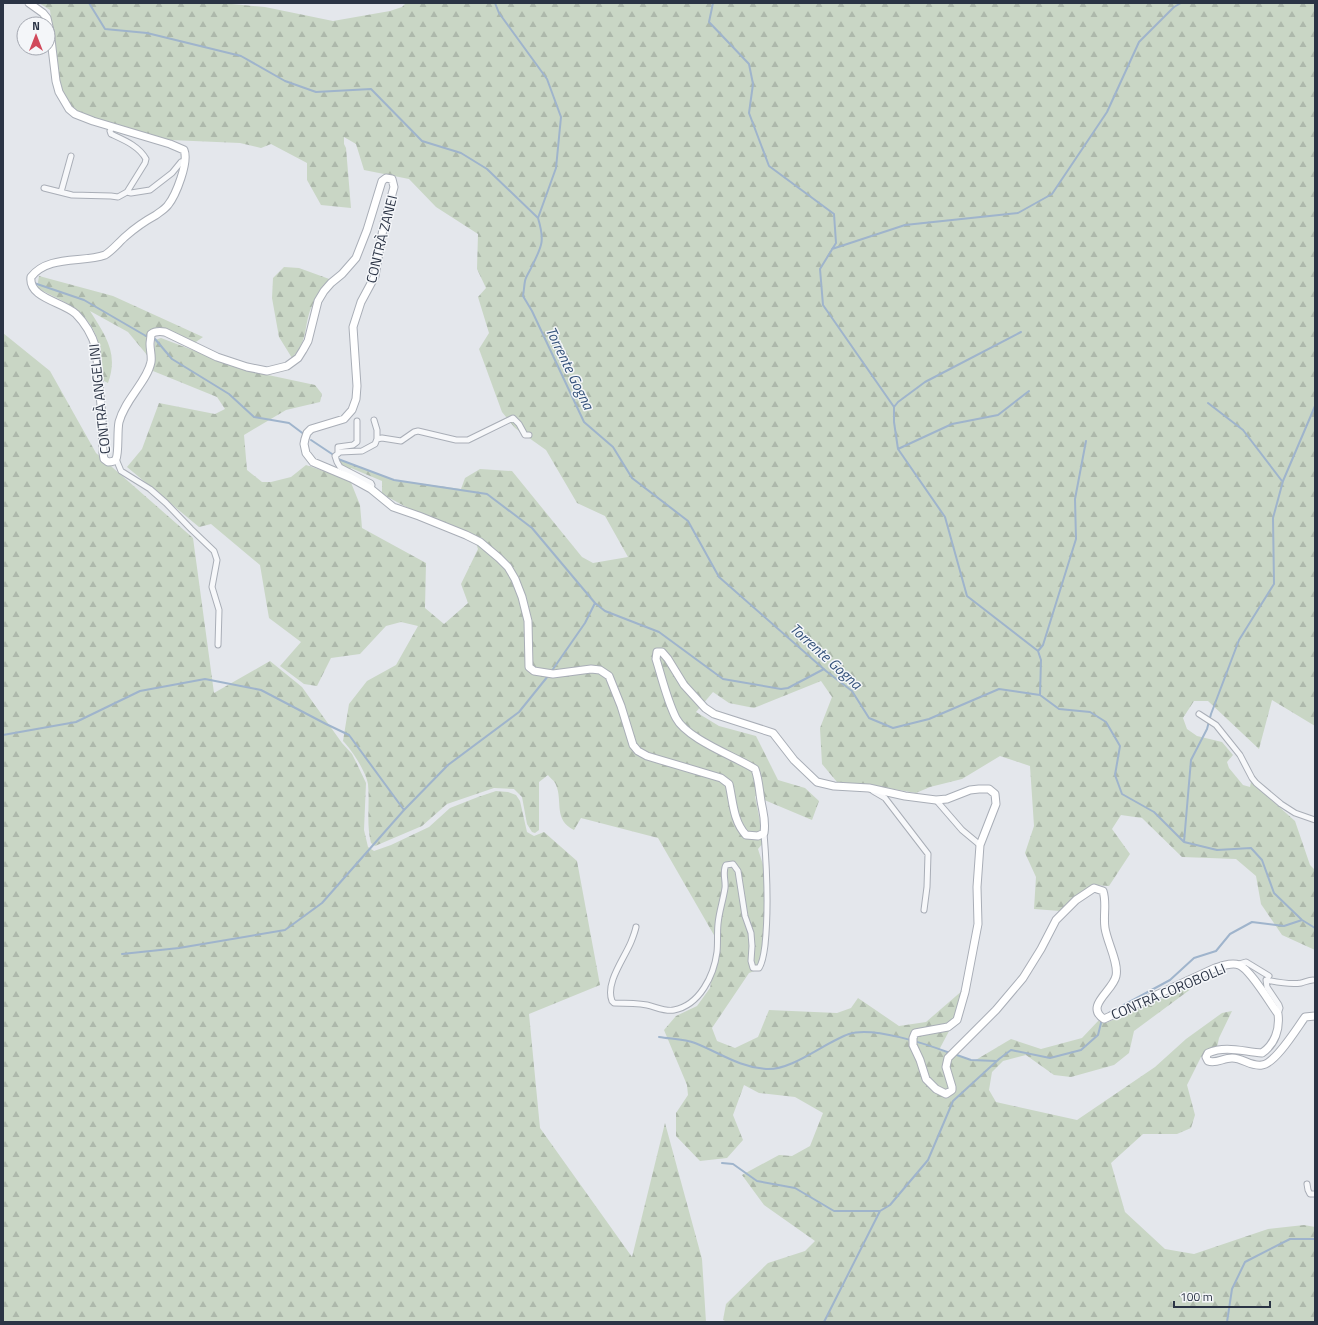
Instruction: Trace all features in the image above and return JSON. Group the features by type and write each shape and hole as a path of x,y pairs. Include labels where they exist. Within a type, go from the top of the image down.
{"street":[{"path":"29,3 43,13 47,18 56,81 59,92 69,109 75,114 184,150 186,154 185,161 181,162 172,173 150,190 131,194 127,192"},
{"path":"44,188 72,195 117,197 127,192 146,159 133,146 123,139 111,134 110,131 112,126"},
{"path":"61,192 71,156"},
{"name":"CONTRÀ ANGELINI","path":"116,459 112,462 108,462 104,459 96,348 87,327 75,313 63,305 40,295 34,290 31,285 32,277 40,268 50,264 100,256 110,252 135,228 164,210 172,198 185,161"},
{"name":"CONTRÀ ZANEI","path":"116,459 117,433 123,409 148,371 151,362 151,334 159,331 165,332 217,357 257,370 267,371 287,366 298,358 308,341 318,301 324,291 356,258 367,230 382,181 389,178 393,181 394,188 384,222 378,262 374,276 361,302 353,327 357,386 356,399 348,415 344,419 311,429 305,438 304,444 306,453 313,462 351,478 371,489 394,507 425,518 480,542 491,550 508,567 515,579 522,597 528,621 529,667 534,671 550,674 590,669 600,670 605,673 609,676 621,706 633,745 638,751 647,756 721,778 729,784 734,812 740,829 746,835 758,836 764,833"},
{"path":"377,439 402,441 418,431 456,440 468,440 513,418 519,424 524,435 529,435"},
{"path":"358,421 357,442 353,445 338,447 338,453 345,451 362,451 375,444 377,439 377,430 374,420"},
{"name":"CONTRÀ ZANEI","path":"338,453 335,456 338,465 371,483 371,489"},
{"path":"116,459 121,471 150,489 166,502 214,551 217,560 212,588 219,610 218,645"},
{"name":"CONTRÀ COROBOLLI","path":"764,833 766,822 760,800 759,781 755,769 719,751 684,729 676,718 671,705 656,659 658,652 662,652 684,685 706,708 714,714 773,733 794,760 817,782 847,788 869,788 905,796 936,800 947,799 970,790 979,789 989,789 995,794 996,804 980,845 977,887 978,924 965,992 957,1020 948,1027 915,1033 913,1041 926,1079 936,1089 946,1094 952,1090 946,1067 948,1058 996,1010 1022,978 1042,949 1056,920 1076,900 1094,888 1103,891 1105,897 1105,926 1108,942 1117,967 1116,976 1111,987 1098,1002 1096,1010 1101,1017 1215,968 1231,964 1239,964 1247,970 1278,1014"},
{"path":"1199,714 1216,724 1240,755 1256,783 1296,813 1315,820"},
{"path":"869,788 886,798 928,854 927,887 924,910"},
{"path":"936,800 962,830 980,845"},
{"path":"636,927 611,986 610,992 612,1001 614,1003 648,1006 668,1010 678,1009 690,1002 703,990 712,972 717,954 718,926 725,888 724,869 726,865 733,864 738,871 744,916 752,940 751,964 753,968 759,968 762,964 768,923 764,833"},
{"path":"1239,964 1246,962 1269,976"},
{"path":"1313,980 1308,980 1301,983 1266,980 1267,987 1280,1008 1278,1014 1277,1031 1268,1048 1262,1053 1232,1049 1214,1050 1208,1053 1206,1057 1208,1061 1212,1063 1230,1058 1241,1058 1252,1064 1262,1065 1269,1063 1279,1053 1305,1017 1315,1016"},
{"path":"1307,1184 1310,1194 1315,1194"}],"green space":[{"path":"39,3 221,3 265,7 333,21 390,11 402,7 406,3 1315,3 1315,726 1272,700 1259,749 1208,701 1194,701 1183,718 1187,729 1197,736 1222,742 1233,755 1227,762 1229,768 1243,785 1250,787 1251,782 1295,821 1310,865 1315,870 1315,950 1282,935 1261,904 1256,876 1236,859 1182,857 1142,818 1121,815 1112,829 1130,854 1109,886 1094,885 1060,911 1034,909 1036,877 1025,853 1034,826 1030,766 1000,756 962,779 930,787 916,793 871,785 837,782 822,764 820,728 832,697 821,681 754,708 729,703 713,692 696,712 719,726 756,736 778,780 805,788 819,801 812,820 755,796 764,842 758,849 764,868 766,921 760,969 749,973 712,1028 717,1041 735,1048 758,1037 769,1010 837,1013 851,1008 858,998 899,1026 926,1022 963,990 957,1016 939,1050 974,1061 1011,1039 1041,1049 1082,1038 1099,1020 1106,1023 1203,980 1134,1031 1129,1053 1114,1065 1071,1077 1054,1075 1026,1055 1003,1061 992,1072 989,1090 996,1102 1077,1120 1155,1067 1186,1039 1222,1013 1232,1011 1219,1038 1217,1047 1201,1057 1187,1085 1195,1115 1191,1128 1177,1134 1143,1134 1111,1163 1125,1212 1165,1249 1194,1254 1268,1229 1304,1225 1315,1227 1315,1322 727,1322 723,1320 726,1304 768,1263 805,1251 815,1241 764,1205 742,1175 779,1155 792,1156 810,1146 823,1113 795,1097 759,1093 744,1085 733,1115 743,1140 727,1158 700,1161 676,1136 676,1113 688,1095 687,1085 664,1030 676,1016 697,1006 710,988 718,942 658,838 581,818 574,830 567,826 561,816 558,791 555,782 548,775 539,782 539,830 535,833 532,832 527,824 522,797 514,789 494,788 447,804 422,826 375,846 371,843 368,821 367,779 358,761 343,741 349,704 367,681 396,665 418,626 401,622 386,626 360,654 331,658 317,686 304,684 280,666 301,642 269,618 260,565 211,524 199,527 127,467 142,449 159,403 215,414 225,409 217,397 153,371 155,340 161,338 245,370 315,385 322,394 320,402 286,410 244,435 247,470 262,482 271,482 291,477 306,465 350,480 360,505 362,528 426,563 425,608 444,624 468,603 461,584 478,549 473,534 410,509 382,494 382,481 351,468 351,476 336,459 340,459 394,480 461,489 465,478 480,469 512,471 582,557 593,563 628,557 605,516 577,503 546,450 515,428 502,412 479,349 489,333 478,297 486,288 477,269 478,234 436,207 409,179 364,170 356,144 344,137 351,208 321,205 307,180 307,163 271,144 261,148 240,143 170,140 86,116 72,109 64,97 58,81 55,56 56,16 51,16 50,10"},
{"path":"284,267 299,268 332,280 313,304 301,345 292,358 279,337 272,298 273,278"},
{"path":"39,276 113,296 203,337 193,344 158,330 149,330 147,355 128,332 90,311 105,336 111,353 111,372 108,383 102,380 100,348 93,329 88,321 67,303 37,288"},
{"path":"3,333 50,371 96,453 193,538 214,693 270,661 302,687 342,743 352,754 366,783 364,830 368,847 374,851 391,845 429,827 450,808 496,791 508,792 516,795 520,801 527,832 534,836 544,832 577,861 600,985 529,1014 540,1128 632,1257 665,1123 702,1259 706,1322 3,1322"}],"waterway":[{"path":"89,3 105,29 147,33 241,56 285,81 316,92 371,89 422,141 461,153 487,169 538,218"},
{"path":"495,3 499,13 547,79 561,117 556,168 538,218"},
{"path":"713,3 709,22 749,64 753,84 749,113 769,166 834,214 836,243 820,269 823,305 894,407 894,422 898,449 945,517 967,596 1038,651 1041,660 1040,695"},
{"path":"832,249 905,225 1018,213 1052,194 1107,112 1139,42 1174,7 1181,3"},
{"name":"Torrente Gogna","path":"538,218 542,238 540,248 526,279 523,296 532,311 584,422 613,447 632,478 688,521 719,577 826,671 852,691 869,718 893,728 929,719 999,689 1040,695 1059,709 1090,712 1106,722 1120,746 1115,775 1122,794 1154,812 1184,842 1217,850 1251,848 1262,860 1274,893 1302,920 1315,928"},
{"path":"34,283 84,300 146,336"},
{"path":"894,407 898,402 925,382 1021,332"},
{"path":"155,339 172,359 229,394 254,417 289,423 305,435"},
{"path":"898,449 952,424 998,415 1029,391"},
{"path":"1208,403 1243,430 1282,481"},
{"path":"1184,842 1191,760 1207,729 1211,714 1239,640 1274,584 1273,518 1283,481 1315,406"},
{"path":"311,440 335,456"},
{"path":"1038,651 1043,645 1076,539 1075,499 1086,441"},
{"path":"338,459 394,480 487,494 532,528 595,603 605,611 659,632 723,679 781,689 788,688 824,669"},
{"path":"551,672 585,623 595,603"},
{"path":"122,954 179,948 285,930 322,903 404,810 448,765 519,712 548,676"},
{"path":"3,735 76,722 140,691 205,679 261,690 349,735 404,810"},
{"path":"1109,1013 1170,980 1194,958 1216,951 1230,934 1252,922 1284,926 1302,920"},
{"path":"722,1163 733,1164 757,1181 795,1188 834,1211 880,1211 890,1205 928,1160 953,1101 999,1059 1011,1050 1050,1058 1081,1050 1098,1035 1102,1019"},
{"path":"659,1037 691,1042 738,1063 766,1069 787,1066 840,1038 859,1032 872,1032 900,1037 950,1053"},
{"path":"954,1054 971,1060 996,1061"},
{"path":"824,1322 880,1211"},
{"path":"1227,1322 1232,1289 1245,1262 1290,1239 1315,1239"}]}
